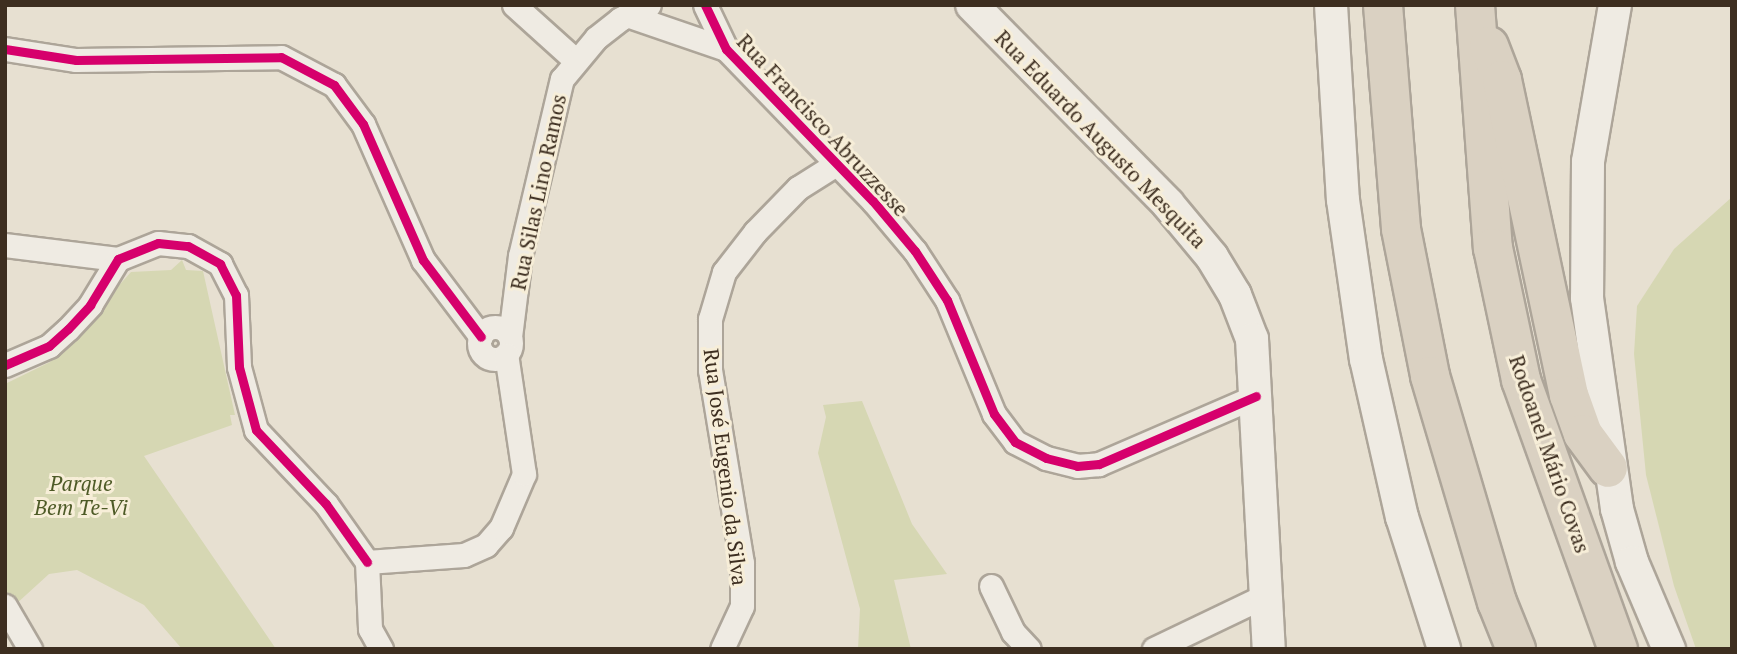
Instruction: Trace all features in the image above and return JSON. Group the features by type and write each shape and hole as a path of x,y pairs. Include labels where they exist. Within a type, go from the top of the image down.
{"highway":[{"path":"1383,5 1401,229 1430,376 1516,649"},
{"path":"1474,14 1502,80 1569,395 1583,434 1608,468"},
{"name":"Rodoanel Mário Covas","path":"1474,14 1493,248 1521,380 1618,649"}],"main road":[{"name":"Rua Eduardo Augusto Mesquita","path":"972,5 1168,204 1212,257 1235,295 1252,339 1269,594 1269,649"},
{"path":"1331,5 1343,200 1366,359 1402,516 1444,649"},
{"path":"1615,5 1588,162 1587,299 1608,468 1632,562 1669,649"}],"street":[{"path":"514,5 575,60"},
{"name":"Rua Silas Lino Ramos","path":"367,562 464,555 486,545 501,528 524,474 508,346 520,256 554,102 575,60 627,15 649,5"},
{"name":"Rua Francisco Abruzzesse","path":"705,5 726,49 906,241 947,300 994,414 1015,442 1056,461 1077,467 1099,464 1256,396"},
{"name":"Rua Francisco Abruzzesse","path":"627,15 726,49"},
{"path":"5,48 76,60 281,57 334,85 363,124 423,260 481,337 494,327 508,346"},
{"name":"Rua José Eugenio da Silva","path":"722,649 742,606 742,564 710,370 710,319 724,272 755,232 798,188 836,164"},
{"path":"5,245 118,258 158,243 188,246 220,264 236,295 239,367 256,430 326,504 367,562 370,629 381,649"},
{"path":"5,365 48,345 68,329 90,305 118,258"},
{"path":"991,586 1013,632 1029,649"},
{"path":"1154,649 1269,594"},
{"path":"5,606 30,649"}],"green space":[{"path":"1732,197 1732,649 1696,649 1674,586 1646,475 1634,354 1637,306 1674,249"},
{"name":"Parque Bem Te-Vi","path":"182,260 186,270 203,271 235,415 230,415 232,425 144,456 276,649 182,649 144,605 77,570 49,574 15,605 5,594 5,384 50,362 131,272 171,270"},
{"path":"862,401 912,524 947,574 894,580 911,649 858,649 860,609 818,453 826,417 823,405"}],"cycle path":[{"path":"705,5 726,49 873,201 915,251 947,300 994,414 1015,442 1046,458 1077,466 1099,464 1256,396"},
{"path":"5,49 76,60 281,57 334,85 363,124 423,260 481,337"},
{"path":"5,365 49,346 68,329 90,305 118,259 158,243 188,246 220,264 236,295 239,367 256,430 326,504 367,562"}]}
